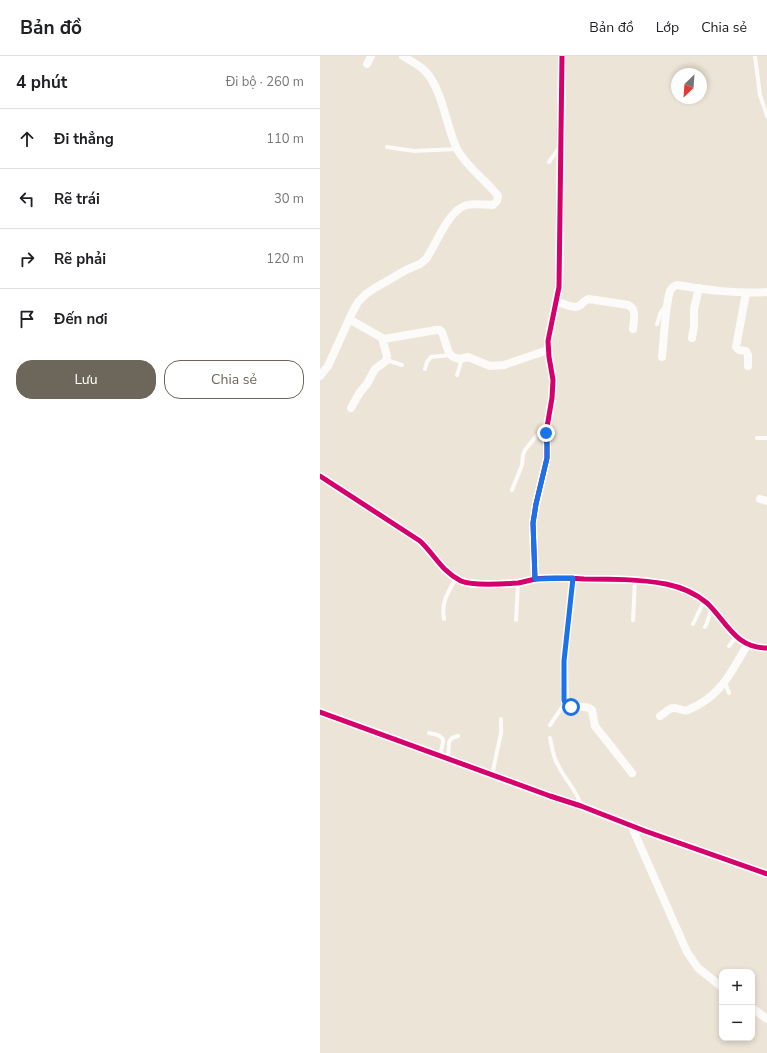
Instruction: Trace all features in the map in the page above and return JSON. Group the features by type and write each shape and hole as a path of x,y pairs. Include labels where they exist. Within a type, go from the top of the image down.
{"street":[{"path":"367,64 371,56"},
{"path":"320,376 328,366 356,306 366,294 384,282 420,264 426,259 452,215 459,208 468,205 493,205 497,201 498,196 495,192 466,164 457,149 432,80 425,71 403,56"},
{"path":"535,579 533,523 547,458 547,429 552,405 553,380 548,341 552,314 556,301 559,276 562,56"},
{"path":"662,357 668,304 673,286 677,285 727,292 767,292"},
{"path":"692,338 694,309 699,288"},
{"path":"746,293 736,347 739,350 746,351 748,355 748,366"},
{"path":"556,301 575,307 589,299 628,305 634,310 633,329"},
{"path":"349,319 382,338 388,339 412,333 438,330 442,332 448,353 455,358 462,359 468,357 494,367 504,366 548,350"},
{"path":"351,408 360,392 367,384 375,368 385,363 387,360 382,338"},
{"path":"322,478 420,541 428,548 441,568 456,578 470,583 518,583 535,579 573,578 635,580 680,587 704,601 736,637 747,645 767,648"},
{"path":"573,578 564,661 565,703 571,707 585,706 592,710 595,726 632,773"},
{"path":"660,716 672,708 686,711 708,700 725,682 747,645"},
{"path":"320,712 767,874"},
{"path":"631,825 687,952 698,968 719,985"},
{"path":"755,1010 767,1019"}],"lane":[{"path":"755,56 760,95 767,116"},
{"path":"549,162 562,144"},
{"path":"387,147 419,151 457,149"},
{"path":"657,324 661,312 668,304"},
{"path":"425,369 427,362 431,357 451,355"},
{"path":"457,375 462,359"},
{"path":"387,360 402,365"},
{"path":"512,490 522,465 525,450 537,435 547,429"},
{"path":"757,438 767,438"},
{"path":"444,618 444,602 456,578"},
{"path":"633,620 635,580"},
{"path":"516,620 518,583"},
{"path":"693,624 704,601"},
{"path":"705,627 712,609"},
{"path":"729,646 736,637"},
{"path":"725,682 729,692"},
{"path":"550,725 565,703"},
{"path":"492,774 501,733 501,719"},
{"path":"429,733 438,735 443,739 444,742 440,756"},
{"path":"448,759 450,739 458,736"},
{"path":"550,738 553,755 557,764 577,793 581,806"}],"cycle path":[{"path":"535,579 533,523 547,458 546,433 552,398 553,380 548,341 559,287 562,56"},
{"path":"320,476 420,541 443,568 454,577 466,583 518,583 542,578 560,578 646,581 666,584 688,591 702,599 714,610 732,633 739,639 756,647 767,648"},
{"path":"320,712 767,874"}],"route":[{"path":"546,433 547,458 533,523 535,579 573,578 564,661 564,700 568,706 571,707"}]}
